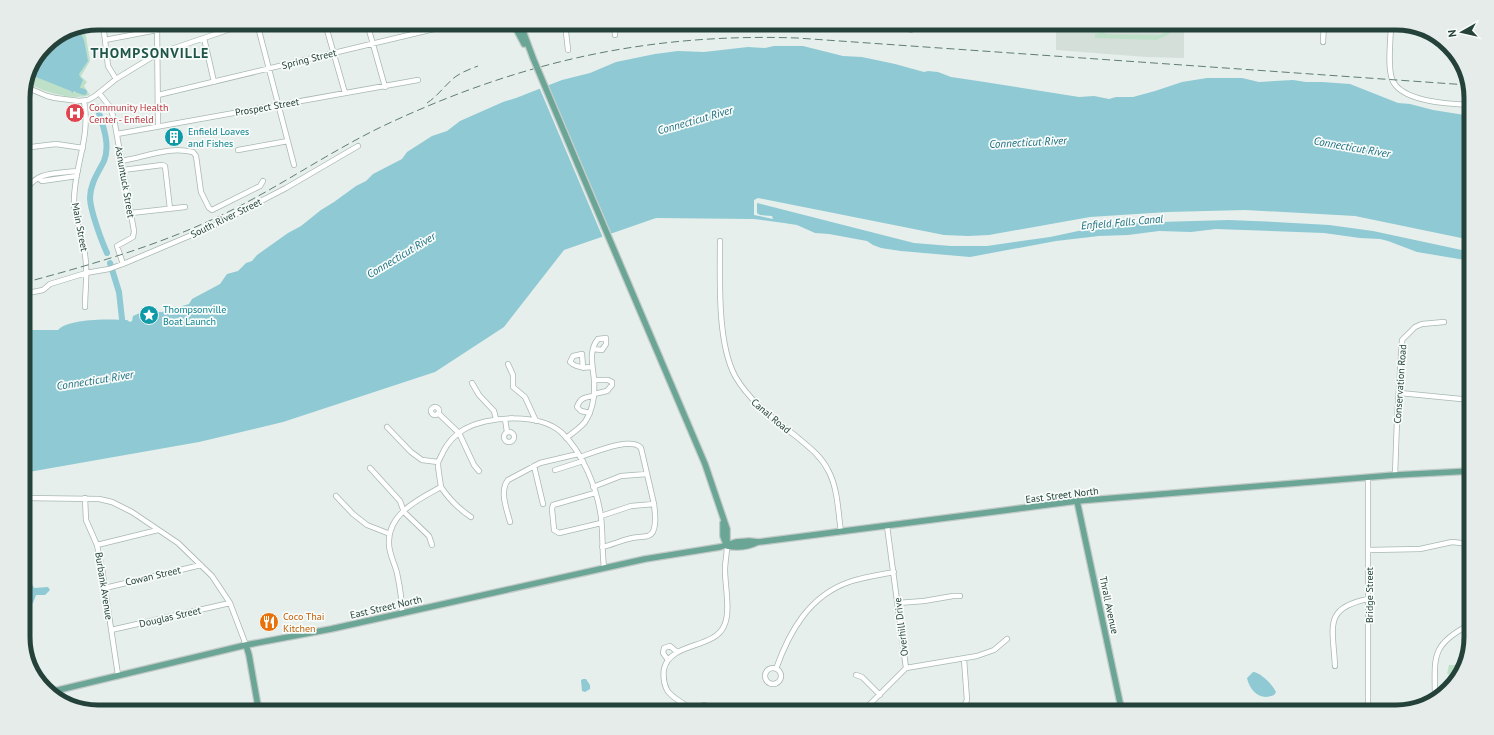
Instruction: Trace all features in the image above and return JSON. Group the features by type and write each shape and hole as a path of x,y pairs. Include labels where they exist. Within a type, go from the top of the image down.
{"main road":[{"path":"517,30 532,56"},
{"path":"522,30 703,458 727,529 727,546"},
{"path":"524,30 524,36"},
{"name":"East Street North","path":"56,691 246,645 402,613 650,558 727,546 736,542 759,542 1077,501 1395,475 1464,471"},
{"name":"Thrall Avenue","path":"1077,501 1121,705"},
{"path":"246,645 258,705"}],"street":[{"path":"104,30 108,66 116,79"},
{"path":"105,40 157,30 158,126"},
{"path":"31,89 55,98 84,101 91,99 116,79 158,54 226,30"},
{"path":"260,30 294,165"},
{"path":"327,30 344,93"},
{"path":"369,30 384,87"},
{"name":"Spring Street","path":"158,95 430,30"},
{"path":"566,30 568,50"},
{"path":"614,30 614,35"},
{"path":"1323,42 1324,30"},
{"path":"1391,30 1390,66 1392,78 1398,88 1407,94 1441,102 1464,104"},
{"path":"204,38 214,82"},
{"name":"Prospect Street","path":"117,134 418,80"},
{"name":"Asnuntuck Street","path":"100,93 112,112 131,213 134,236 117,246 123,264"},
{"name":"Main Street","path":"84,101 86,126 77,176 74,205 85,255 85,308"},
{"path":"238,150 288,141"},
{"path":"30,147 56,144 83,148"},
{"name":"South River Street","path":"30,293 42,290 50,284 86,273 115,267 213,226 286,188 358,146"},
{"path":"122,160 168,150 193,152 196,156 201,192 209,208 212,210 260,186 263,181"},
{"path":"123,170 162,165 165,166 170,209"},
{"path":"30,184 41,175 78,171"},
{"path":"38,178 42,181 77,176"},
{"path":"131,213 185,207"},
{"name":"Canal Road","path":"720,242 722,326 727,355 731,367 750,398 815,452 824,463 833,483 841,532"},
{"name":"Conservation Road","path":"1395,475 1402,340 1414,326 1444,322"},
{"path":"566,438 584,422 590,413 594,395 592,367 593,350"},
{"path":"508,364 513,375 512,387 524,397 536,421"},
{"path":"583,368 592,367"},
{"path":"590,413 580,411 577,407 581,399 607,391 612,385 612,382 608,380 594,380"},
{"path":"472,383 479,395 494,411 496,418"},
{"path":"1400,393 1464,399"},
{"path":"438,413 459,433 474,465 480,471"},
{"path":"471,516 463,512 447,496 441,487 438,462 447,445 459,433 472,425 496,418 524,419 555,427 566,438 580,458 593,487 601,516 604,568"},
{"path":"505,419 507,432"},
{"path":"387,427 411,452 422,460 438,462"},
{"path":"556,470 580,458 616,446 635,444 639,445 641,448 654,504 653,530 650,535 632,538 602,547"},
{"path":"510,522 504,491 505,484 508,480 546,461 580,458"},
{"path":"534,466 543,504"},
{"path":"370,468 400,501 404,512 429,536 432,545"},
{"path":"593,487 621,476 647,474"},
{"name":"Bridge Street","path":"1368,478 1368,705"},
{"path":"402,613 402,596 388,544 390,534 395,520 400,514 415,502 441,487"},
{"path":"595,493 553,505 554,530 559,533 601,523"},
{"path":"336,496 366,525 390,534"},
{"path":"30,498 85,498 112,502 132,512 178,543 218,584 230,603 246,645"},
{"name":"Burbank Avenue","path":"85,498 86,520 97,545 118,675"},
{"path":"601,516 631,506 654,504"},
{"name":"Overhill Drive","path":"870,705 906,668 887,526"},
{"path":"97,545 158,530"},
{"path":"1369,550 1420,549 1452,542 1464,544"},
{"path":"684,705 674,698 664,683 663,674 665,665 677,652 712,637 720,632 724,626 727,613 725,570 727,546"},
{"name":"Cowan Street","path":"105,588 201,565"},
{"path":"776,669 789,636 798,622 821,598 839,586 849,582 894,572"},
{"path":"898,603 960,596"},
{"path":"1335,666 1333,620 1339,610 1354,602 1368,599"},
{"name":"Douglas Street","path":"111,630 230,603"},
{"path":"1435,693 1435,662 1441,645 1455,632 1464,628"},
{"path":"906,668 964,659 988,653 1007,639"},
{"path":"668,660 663,653 664,648 670,646 677,652"},
{"path":"964,659 967,700 964,705"},
{"path":"856,675 862,677 880,694"}],"shaded area":[{"path":"638,30 672,30 638,31"},
{"path":"1056,30 1184,30 1184,58 1146,57 1056,50"}],"green space":[{"path":"1097,30 1107,34 1160,35 1169,30 1173,30 1166,36 1157,40 1095,38 1095,34 1099,33"},
{"path":"1107,30 1161,30 1161,31"},
{"path":"84,31 90,61 81,76 87,82 84,86 90,95 75,97 58,95 41,90 31,85 32,80 44,56 60,41"},
{"path":"1449,665 1458,665 1452,675 1447,674"}],"water":[{"path":"80,32 84,40 88,61 79,74 83,80 78,92 75,90 72,93 71,91 34,76 44,56 53,47 60,41"},
{"name":"Connecticut River","path":"774,46 803,46 843,56 862,57 895,64 924,72 938,72 951,77 1079,97 1094,96 1109,99 1116,97 1133,97 1182,82 1207,78 1242,78 1259,82 1293,80 1350,84 1398,103 1464,115 1464,239 1355,216 1245,210 1167,212 1090,217 989,235 968,236 944,235 758,198 754,200 754,215 773,219 772,216 760,215 757,213 757,203 914,243 951,246 987,246 1050,237 1097,227 1126,223 1228,220 1329,225 1373,231 1464,250 1464,260 1417,252 1380,239 1324,233 1216,229 1191,232 1159,231 1128,235 1099,236 1056,241 970,257 881,248 867,241 815,233 797,225 754,219 656,218 564,250 504,327 435,372 283,422 199,442 30,472 30,330 58,330 71,323 91,320 127,320 130,322 132,321 133,316 144,311 153,310 162,312 174,309 175,306 179,307 189,304 192,299 220,284 227,274 238,271 246,263 252,261 257,255 288,233 301,226 356,186 366,181 373,174 402,159 407,152 432,136 447,131 460,121 503,102 562,80 590,73 616,62 678,51 704,52 748,47 765,48"},
{"path":"30,584 32,584 34,588 48,587 50,590 45,595 36,595 33,603 30,604"},
{"path":"1253,672 1263,676 1276,692 1274,695 1265,697 1253,691 1247,678"},
{"path":"586,679 590,685 590,689 585,692 582,691 581,680"}],"pier":[{"path":"548,84 612,235 603,238 539,87"}],"waterway":[{"path":"73,86 84,92"},
{"path":"97,107 105,134 107,148 104,161 93,183 90,198 94,218 107,253"},
{"path":"110,263 119,292 123,328"}],"railway":[{"path":"30,281 128,252 180,234 251,200 353,141 396,120 445,99 494,81 542,66 641,46 692,40 797,38 1463,85"},
{"path":"427,103 455,77 478,66"}],"place":[{"name":"Community Health Center - Enfield","path":"75,113"},
{"name":"Enfield Loaves and Fishes","path":"174,137"},
{"name":"Thompsonville Boat Launch","path":"149,315"},
{"name":"Coco Thai Kitchen","path":"269,622"}],"district":[{"name":"THOMPSONVILLE","path":"150,53"}],"water label":[{"name":"Enfield Falls Canal","path":"1122,222"}]}
